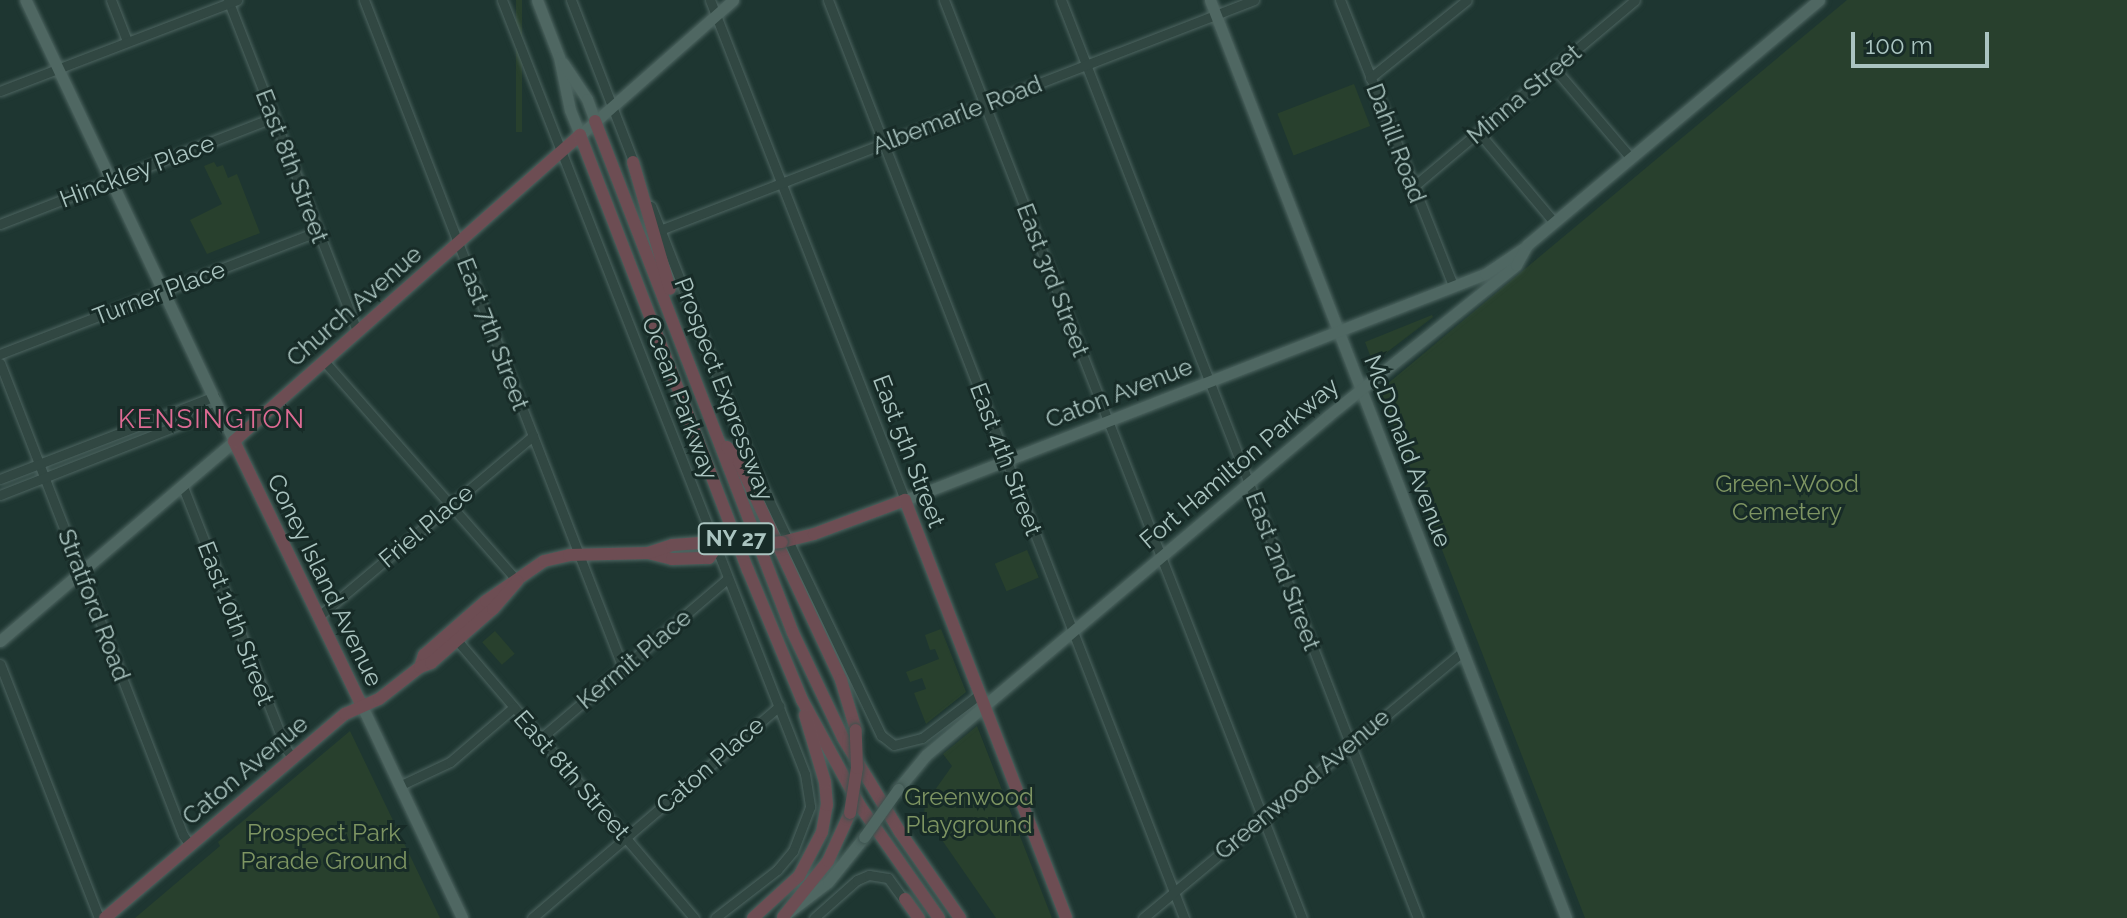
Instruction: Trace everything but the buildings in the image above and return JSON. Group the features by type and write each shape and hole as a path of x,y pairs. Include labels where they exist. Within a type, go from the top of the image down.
{"highway":[{"name":"Prospect Expressway","path":"595,121 670,308 793,633 828,708 900,832 960,918"},
{"name":"Church Avenue","path":"234,441 580,135"},
{"name":"Prospect Expressway","path":"580,135 748,570 802,700 860,806 939,918"},
{"path":"633,162 670,287 670,308"},
{"path":"718,435 739,462 841,680 856,730 857,768 850,813 828,861 782,917"},
{"name":"Coney Island Avenue","path":"234,441 362,706"},
{"name":"Caton Avenue","path":"102,918 345,714 379,699 420,667 424,655 454,636 486,601 544,561 648,553 672,559 709,558 720,548 786,542 905,500"},
{"name":"East 5th Street","path":"905,500 1067,918"},
{"path":"753,918 799,876 816,847 825,818 825,782 802,700"},
{"path":"905,899 919,918"}],"main road":[{"name":"Coney Island Avenue","path":"26,0 234,441"},
{"path":"537,0 559,57 570,110 580,135"},
{"name":"Church Avenue","path":"580,135 733,0"},
{"name":"McDonald Avenue","path":"1210,0 1566,918"},
{"name":"Fort Hamilton Parkway","path":"782,917 828,882 926,755 981,700 1073,631 1361,389 1516,265 1527,245 1819,0"},
{"path":"559,57 587,99 595,121"},
{"name":"Caton Avenue","path":"905,500 1493,270 1527,245"},
{"name":"Church Avenue","path":"0,641 234,441"},
{"name":"Coney Island Avenue","path":"362,706 462,918"}],"street":[{"path":"111,0 127,41"},
{"name":"East 7th Street","path":"364,0 623,668"},
{"name":"Ocean Parkway","path":"502,0 720,548 727,579 779,706 810,795 807,819 793,851 777,870 715,918"},
{"name":"Ocean Parkway","path":"571,0 755,471 786,542 885,740 902,745 922,738 981,700"},
{"name":"East 5th Street","path":"710,0 905,500"},
{"name":"East 4th Street","path":"828,0 1184,918"},
{"name":"East 3rd Street","path":"944,0 1302,918"},
{"name":"East 2nd Street","path":"1061,0 1418,918"},
{"name":"Albemarle Road","path":"660,230 1254,0"},
{"name":"Dahill Road","path":"1340,0 1453,286"},
{"path":"1370,78 1467,0"},
{"name":"Minna Street","path":"1413,187 1635,0"},
{"path":"0,91 231,1"},
{"name":"East 8th Street","path":"231,1 357,331"},
{"path":"1554,68 1631,158"},
{"name":"Hinckley Place","path":"0,224 274,117"},
{"path":"1479,133 1554,222"},
{"name":"Turner Place","path":"0,354 318,231"},
{"path":"324,361 517,581"},
{"name":"Stratford Road","path":"0,363 183,835 190,845"},
{"path":"0,479 215,396"},
{"path":"191,405 196,419"},
{"path":"0,495 220,409"},
{"name":"Friel Place","path":"319,616 533,436"},
{"name":"East 10th Street","path":"183,487 286,749 293,758"},
{"name":"Kermit Place","path":"541,738 727,579"},
{"name":"East 8th Street","path":"454,636 694,918"},
{"name":"Greenwood Avenue","path":"1143,918 1463,651"},
{"path":"0,664 102,918"},
{"name":"Caton Place","path":"532,918 779,706"},
{"path":"399,786 450,762 514,707"},
{"path":"814,918 857,880 869,875 888,878 905,899 913,918"}],"green space":[{"path":"516,0 522,0 522,132 516,132"},
{"name":"Green-Wood Cemetery","path":"1847,0 2127,0 2127,918 1585,918 1380,390"},
{"path":"1354,84 1370,126 1294,155 1277,113"},
{"path":"214,162 217,167 223,165 228,178 237,174 260,233 207,254 190,220 222,204 204,166"},
{"path":"1433,317 1373,363 1365,342"},
{"path":"1027,550 1039,578 1007,591 995,564"},
{"path":"941,629 966,692 926,724 914,693 926,689 922,678 910,682 906,672 939,659 935,649 930,650 925,635"},
{"path":"495,631 515,654 502,665 482,642"},
{"name":"Greenwood Playground","path":"977,726 1052,918 996,918 924,814 925,804 952,766 943,754"},
{"name":"Prospect Park Parade Ground","path":"350,731 440,918 135,918 220,846 218,842"}],"district":[{"name":"KENSINGTON","path":"212,420"}]}
